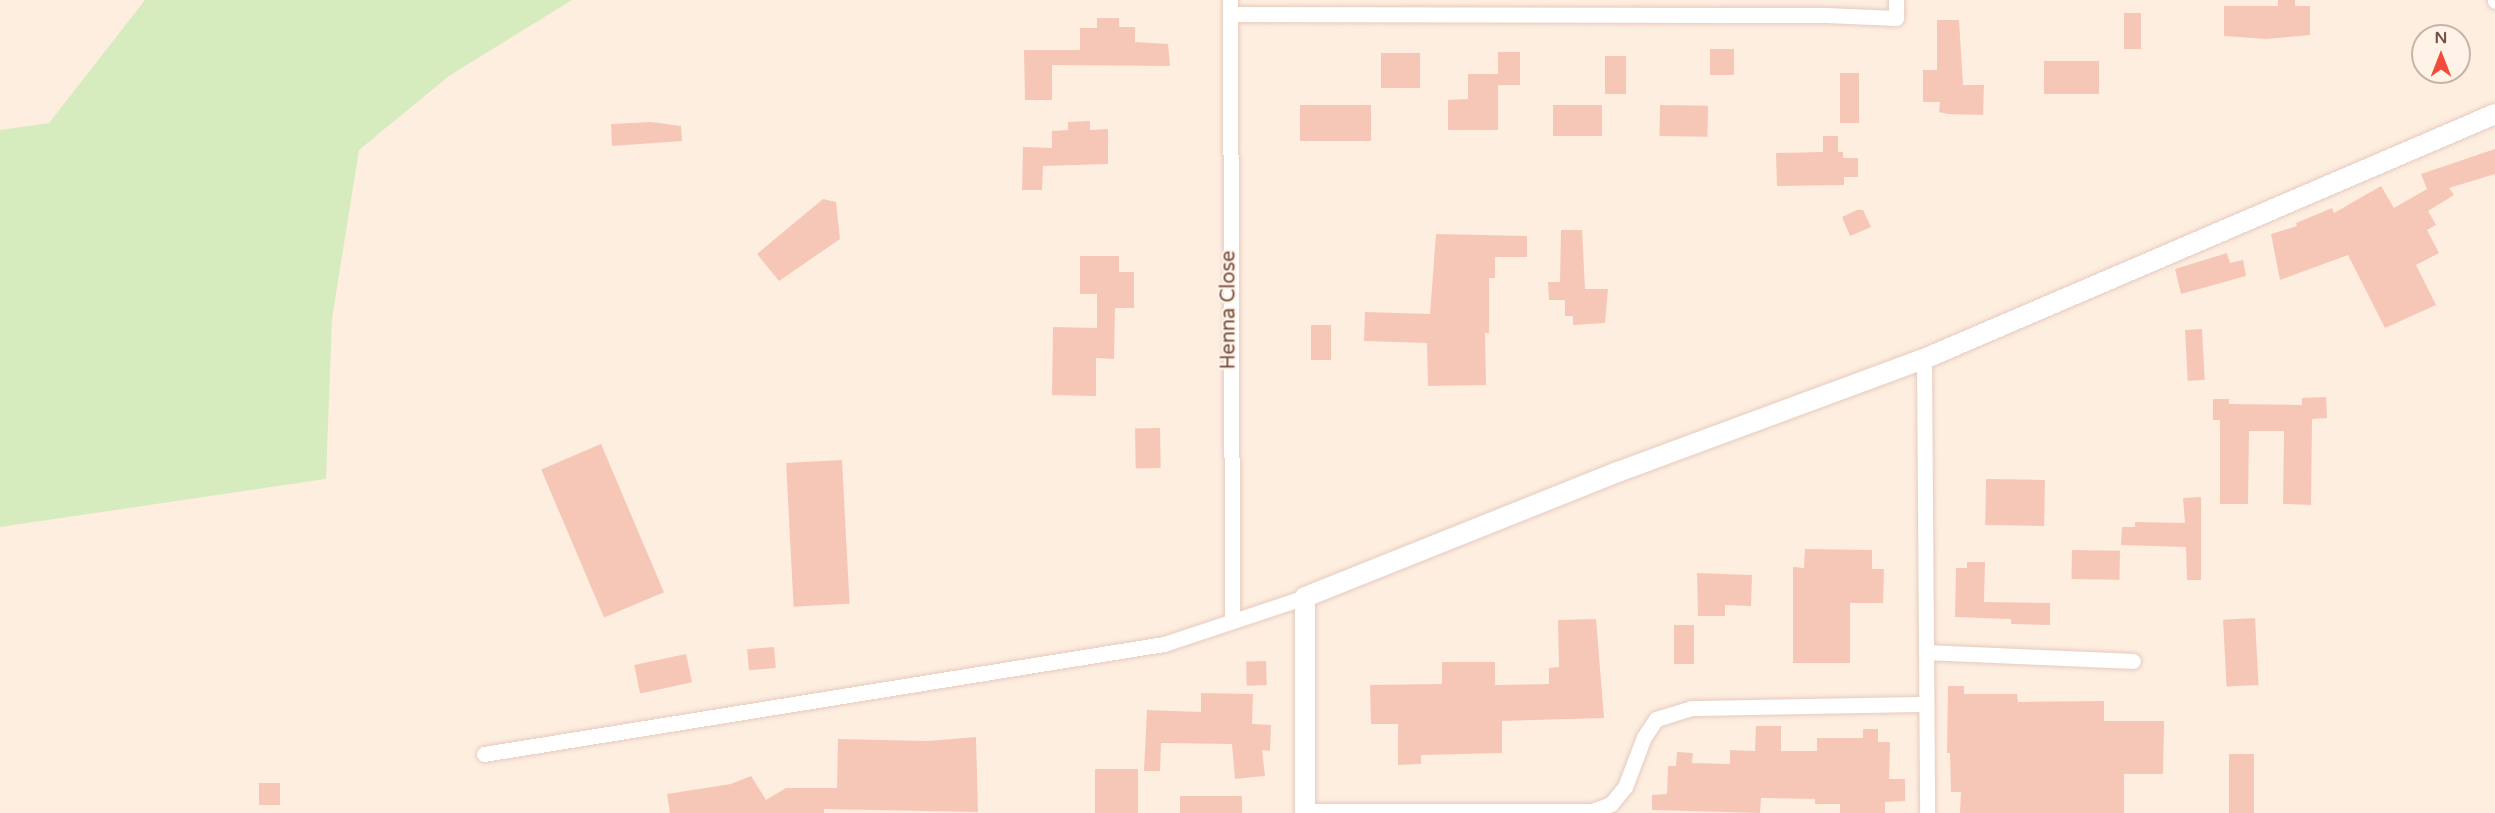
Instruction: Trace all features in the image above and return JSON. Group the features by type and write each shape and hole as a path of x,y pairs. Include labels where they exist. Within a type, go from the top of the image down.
{"street":[{"path":"1230,7 1826,15 1896,18 1896,0"},
{"name":"Henna Close","path":"1230,7 1232,619"},
{"path":"484,754 1164,644 1232,619 1305,597 1618,472 1924,359 2495,114"},
{"path":"1924,359 1927,813"},
{"path":"1305,597 1305,812 1592,811 1611,804 1625,787 1644,737 1656,719 1691,708 1925,704"},
{"path":"1926,652 2133,661"}],"green space":[{"path":"145,0 572,0 449,76 359,150 332,319 326,479 0,527 0,130 49,123"}],"building":[{"path":"2278,0 2295,0 2295,6 2310,6 2310,35 2267,39 2224,36 2224,6 2278,6"},
{"path":"2124,13 2141,13 2141,49 2124,49"},
{"path":"1097,18 1119,18 1119,27 1135,27 1135,42 1168,44 1170,66 1052,65 1052,100 1025,100 1024,50 1080,50 1080,28 1097,28"},
{"path":"1937,20 1959,20 1963,85 1984,85 1983,115 1948,114 1939,112 1940,102 1923,102 1923,70 1937,70"},
{"path":"1710,49 1734,49 1734,75 1710,75"},
{"path":"1498,52 1520,52 1520,85 1498,85"},
{"path":"1381,53 1420,53 1420,88 1381,88"},
{"path":"1605,56 1626,56 1626,94 1605,94"},
{"path":"2044,61 2099,61 2099,94 2044,94"},
{"path":"1840,73 1859,73 1859,123 1840,123"},
{"path":"1468,74 1498,74 1498,130 1448,130 1448,100 1468,99"},
{"path":"1300,105 1371,105 1371,141 1300,141"},
{"path":"1553,105 1602,105 1602,136 1553,136"},
{"path":"1660,105 1708,106 1707,137 1659,136"},
{"path":"1090,121 1090,130 1108,129 1108,164 1043,166 1042,190 1022,190 1023,147 1052,148 1052,131 1068,130 1068,122"},
{"path":"651,122 681,126 682,141 612,146 611,124"},
{"path":"1823,136 1838,136 1838,152 1843,152 1843,158 1858,158 1858,177 1844,177 1844,185 1777,186 1776,153 1823,152"},
{"path":"2495,149 2495,174 2449,188 2454,195 2428,211 2436,225 2427,230 2439,253 2416,265 2436,305 2385,328 2348,255 2280,280 2271,234 2297,226 2296,223 2332,208 2334,213 2381,186 2394,208 2427,189 2421,174"},
{"path":"823,199 836,202 840,239 779,281 757,254"},
{"path":"1857,210 1863,210 1871,227 1850,236 1842,217"},
{"path":"1561,230 1582,230 1585,289 1608,289 1605,323 1573,325 1573,316 1565,316 1565,300 1549,300 1548,282 1560,282"},
{"path":"1436,234 1527,236 1527,257 1495,257 1495,278 1489,278 1489,333 1485,333 1486,385 1428,386 1427,343 1364,341 1365,312 1430,314"},
{"path":"2227,253 2230,263 2243,260 2246,276 2181,294 2175,269"},
{"path":"1080,256 1119,256 1119,272 1134,272 1134,308 1115,308 1114,359 1096,358 1096,396 1052,395 1053,327 1097,328 1097,294 1080,294"},
{"path":"1311,325 1331,325 1331,360 1311,360"},
{"path":"2202,329 2205,380 2188,381 2185,330"},
{"path":"2326,397 2327,418 2312,419 2311,505 2283,504 2284,431 2249,431 2248,504 2220,504 2220,420 2213,420 2213,399 2229,399 2229,404 2302,405 2302,398"},
{"path":"1135,428 1160,428 1161,468 1136,468"},
{"path":"601,444 664,592 604,618 541,469"},
{"path":"842,460 850,604 794,607 786,463"},
{"path":"1986,479 2045,480 2044,526 1985,525"},
{"path":"2201,497 2201,580 2187,580 2186,547 2121,545 2122,527 2135,527 2135,522 2185,523 2183,498"},
{"path":"1805,549 1872,550 1872,569 1884,569 1883,603 1850,603 1850,663 1793,663 1793,567 1804,568"},
{"path":"2072,550 2120,551 2119,580 2071,579"},
{"path":"1967,562 1985,562 1984,602 2050,603 2050,625 2011,624 2011,619 1955,617 1956,568 1967,568"},
{"path":"1697,573 1752,575 1751,606 1725,605 1725,616 1698,616"},
{"path":"2255,618 2259,685 2227,687 2223,620"},
{"path":"1596,619 1604,718 1502,721 1502,753 1421,755 1421,764 1398,765 1398,724 1371,724 1370,685 1442,684 1442,662 1495,662 1495,685 1549,684 1549,668 1559,667 1558,620"},
{"path":"1674,625 1694,625 1694,664 1674,664"},
{"path":"774,647 776,668 749,670 747,649"},
{"path":"686,654 692,682 640,693 634,665"},
{"path":"1266,661 1267,685 1247,686 1246,662"},
{"path":"1948,686 1964,686 1964,694 2017,694 2018,702 2104,701 2104,721 2164,721 2163,774 2124,774 2124,813 1960,813 1961,792 1951,792 1950,753 1947,753"},
{"path":"1201,693 1253,694 1252,724 1271,725 1270,751 1262,750 1265,776 1235,779 1232,744 1161,743 1160,771 1144,771 1147,710 1201,712"},
{"path":"1756,726 1781,726 1781,751 1817,751 1817,738 1863,738 1863,729 1878,729 1878,742 1890,742 1889,779 1905,779 1905,801 1885,802 1885,813 1840,813 1840,804 1815,804 1815,799 1761,798 1760,813 1652,810 1652,795 1667,794 1668,766 1676,766 1677,752 1693,753 1692,763 1730,764 1730,750 1755,751"},
{"path":"976,737 978,812 824,809 824,813 670,813 667,794 731,784 751,776 766,800 786,788 837,788 838,739 928,741"},
{"path":"2229,754 2254,754 2254,813 2229,813"},
{"path":"1095,769 1138,769 1138,813 1095,813"},
{"path":"259,783 280,783 280,805 259,805"},
{"path":"1180,796 1242,796 1242,813 1180,813"}]}
